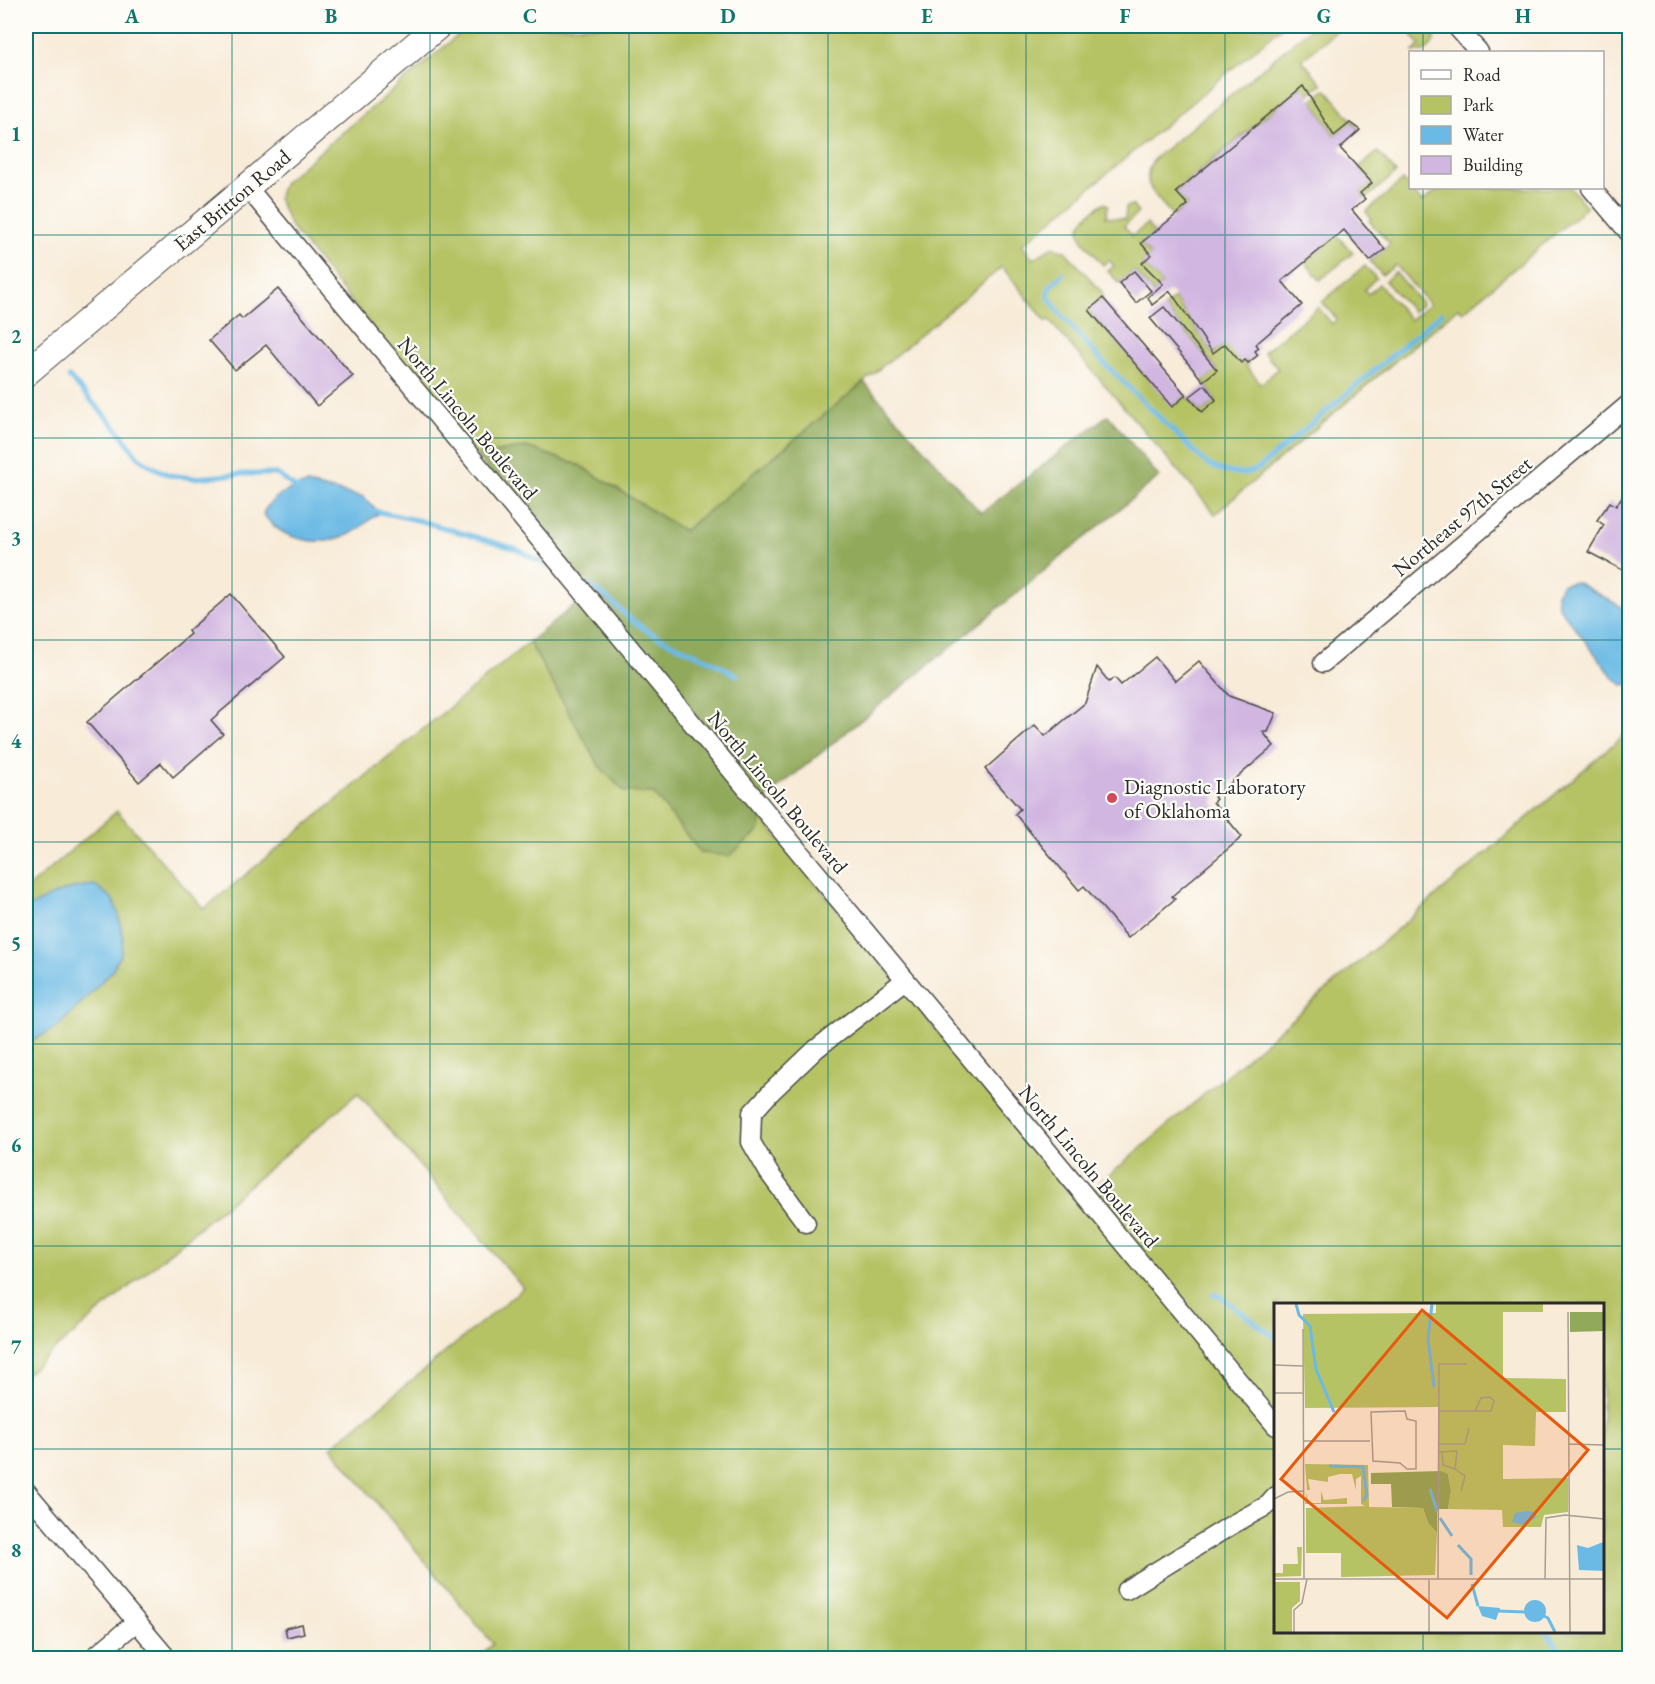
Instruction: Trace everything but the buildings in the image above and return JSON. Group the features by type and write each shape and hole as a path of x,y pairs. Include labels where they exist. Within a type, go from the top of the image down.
{"main road":[{"name":"East Britton Road","path":"26,374 438,26"}],"street":[{"path":"1456,26 1478,51"},
{"name":"North Lincoln Boulevard","path":"247,187 1274,1425"},
{"path":"1592,189 1629,234"},
{"name":"Northeast 97th Street","path":"1323,663 1629,403"},
{"path":"806,1223 769,1173 751,1142 752,1113 816,1049 905,980"},
{"path":"26,1491 167,1659"},
{"path":"1126,1590 1268,1504 1274,1497"},
{"path":"93,1659 136,1622"}],"green space":[{"path":"469,26 1283,26 1022,245 1033,259 1053,247 1065,251 1102,292 1103,298 1089,310 1172,406 1186,395 1202,412 1216,400 1203,381 1217,369 1164,307 1175,298 1213,353 1225,344 1248,363 1246,366 1261,384 1278,369 1264,352 1318,307 1332,324 1337,319 1322,302 1365,266 1376,278 1364,290 1368,294 1379,284 1410,320 1429,304 1396,265 1382,275 1370,261 1390,244 1369,221 1371,218 1366,212 1403,180 1422,202 1439,189 1572,189 1587,207 1463,312 1458,308 1215,514 1049,320 1046,321 1002,267 684,531 579,465 526,447 476,456 291,227 278,198 284,182"},
{"path":"1313,26 1342,26 1302,60 1322,84 1308,95 1302,86 1176,191 1188,205 1173,216 1156,197 1149,183 1149,168 1154,159"},
{"path":"1405,26 1430,26 1435,37 1433,43 1425,51 1414,51 1420,45"},
{"path":"1326,89 1360,130 1350,124 1334,136 1312,100"},
{"path":"1378,152 1396,173 1365,199 1360,193 1371,183 1358,168"},
{"path":"1104,203 1108,205 1106,217 1125,219 1126,207 1132,205 1138,213 1124,226 1132,236 1147,224 1154,233 1141,243 1151,255 1142,263 1163,284 1153,293 1134,271 1119,283 1108,271 1114,266 1109,260 1103,265 1082,239 1080,226 1084,219"},
{"path":"1337,235 1353,253 1320,280 1305,262"},
{"path":"1395,272 1422,304 1413,312 1385,281"},
{"path":"864,382 981,513 1108,415 1159,477 767,797 759,831 729,856 701,853 653,793 625,792 600,767 529,642 592,591 476,456 526,447 579,465 684,531"},
{"path":"529,642 600,767 625,792 653,793 701,853 762,818 1078,1202 1629,731 1629,1658 477,1658 493,1644 331,1447 523,1288 358,1093 26,1374 26,889 117,811 204,909"}],"water":[{"path":"307,484 363,497 380,513 354,532 339,538 315,541 291,536 270,523 263,513 271,502 282,494"},
{"path":"1576,582 1629,611 1629,684 1623,685 1614,678 1558,606 1557,594 1562,584"},
{"path":"95,885 112,898 118,912 123,938 121,954 111,972 58,1027 26,1044 26,909 68,890"}],"waterway":[{"path":"1063,274 1049,288 1048,296 1058,311 1101,360 1207,464 1232,473 1246,473 1258,469 1442,313"},
{"path":"69,377 115,426 138,457 169,475 194,478 277,474 300,489"},
{"path":"375,511 421,521 516,549 556,570"},
{"path":"583,583 600,593 646,630 737,675"},
{"path":"1213,1294 1217,1294 1274,1337"},
{"path":"1548,1633 1565,1658"}],"place":[{"name":"Diagnostic Laboratory of Oklahoma","path":"1112,798"}]}
